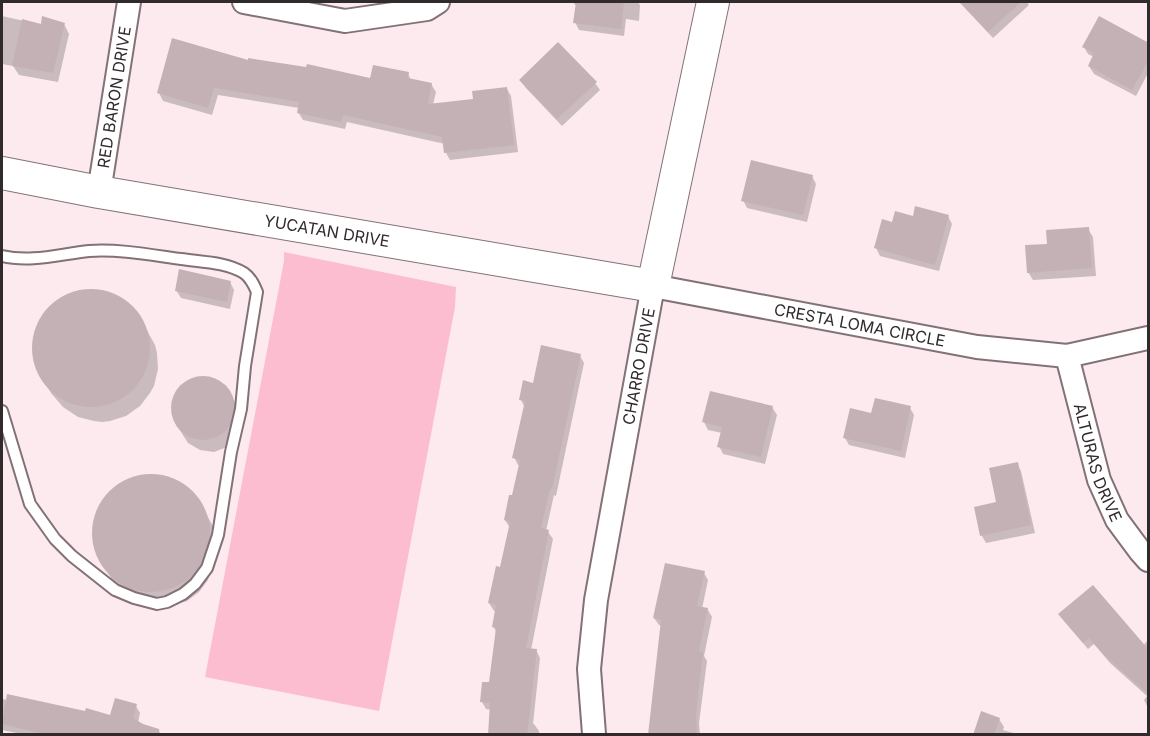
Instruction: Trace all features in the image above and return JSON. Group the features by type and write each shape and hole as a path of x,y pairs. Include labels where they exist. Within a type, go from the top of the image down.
{"street":[{"name":"RED BARON DRIVE","path":"99,192 129,2"},
{"path":"244,2 345,21 427,9 438,2"},
{"name":"CHARRO DRIVE","path":"594,735 589,669 596,600 653,286 713,2"},
{"name":"YUCATAN DRIVE","path":"2,173 99,192 653,286"},
{"name":"CRESTA LOMA CIRCLE","path":"653,286 977,347 1067,356 1149,338"},
{"name":"ALTURAS DRIVE","path":"1067,356 1099,480 1117,520 1149,560"}],"lane":[{"path":"2,256 14,259 53,257 90,251 129,251 224,265 246,274 253,282 257,292 245,366 241,409 231,452 218,535 207,568 195,584 183,594 157,604 115,590 72,556 55,539 30,504 2,411"}],"shaded area":[{"path":"284,252 456,287 455,307 379,711 205,677"}],"building":[{"path":"576,2 624,2 621,29 573,23"},
{"path":"960,2 1021,2 988,32"},
{"path":"42,16 65,23 53,73 12,66 22,19 41,24"},
{"path":"1099,16 1149,43 1149,59 1132,90 1088,66 1094,53 1082,47"},
{"path":"172,38 248,60 248,58 306,67 307,64 370,78 373,65 409,72 408,78 432,83 428,104 473,99 472,91 507,87 514,145 444,153 442,137 343,115 341,122 297,113 299,102 214,88 208,108 157,93"},
{"path":"558,42 597,82 557,119 519,80"},
{"path":"751,160 813,175 803,215 741,201"},
{"path":"915,206 949,215 935,265 874,248 882,219 892,222 895,211 913,216"},
{"path":"1089,227 1092,268 1027,273 1025,245 1047,244 1046,230"},
{"path":"179,269 231,281 227,302 175,291"},
{"path":"91,289 114,294 133,306 145,325 150,348 145,371 133,390 114,402 91,407 68,402 49,390 37,371 32,348 37,325 49,306 68,294"},
{"path":"541,345 581,354 552,489 550,489 541,528 549,530 526,648 537,649 527,735 488,735 490,703 480,702 482,682 489,682 496,628 492,627 496,605 488,603 496,566 500,567 510,522 504,520 520,460 512,458 525,401 519,400 523,380 533,383"},
{"path":"203,376 215,378 226,385 233,396 235,408 233,420 226,431 215,438 203,440 191,438 180,431 173,420 171,408 173,396 180,385 191,378"},
{"path":"710,391 773,406 761,457 717,447 722,427 702,422"},
{"path":"875,398 911,406 901,451 843,438 850,408 871,413"},
{"path":"1018,462 1031,525 980,536 974,507 996,502 989,468"},
{"path":"151,474 162,475 184,484 200,500 209,522 209,544 200,566 184,582 162,591 151,592 140,591 118,582 102,566 93,544 92,533 93,522 102,500 118,484 140,475"},
{"path":"665,563 705,571 697,606 708,608 699,651 703,652 696,714 697,735 648,735 661,620 653,618"},
{"path":"1093,585 1149,650 1149,695 1104,655 1089,638 1083,643 1058,614"},
{"path":"7,694 85,711 86,708 110,715 115,698 137,704 133,718 159,729 160,735 48,735 2,724"},
{"path":"981,711 1000,718 994,735 973,735"}]}
